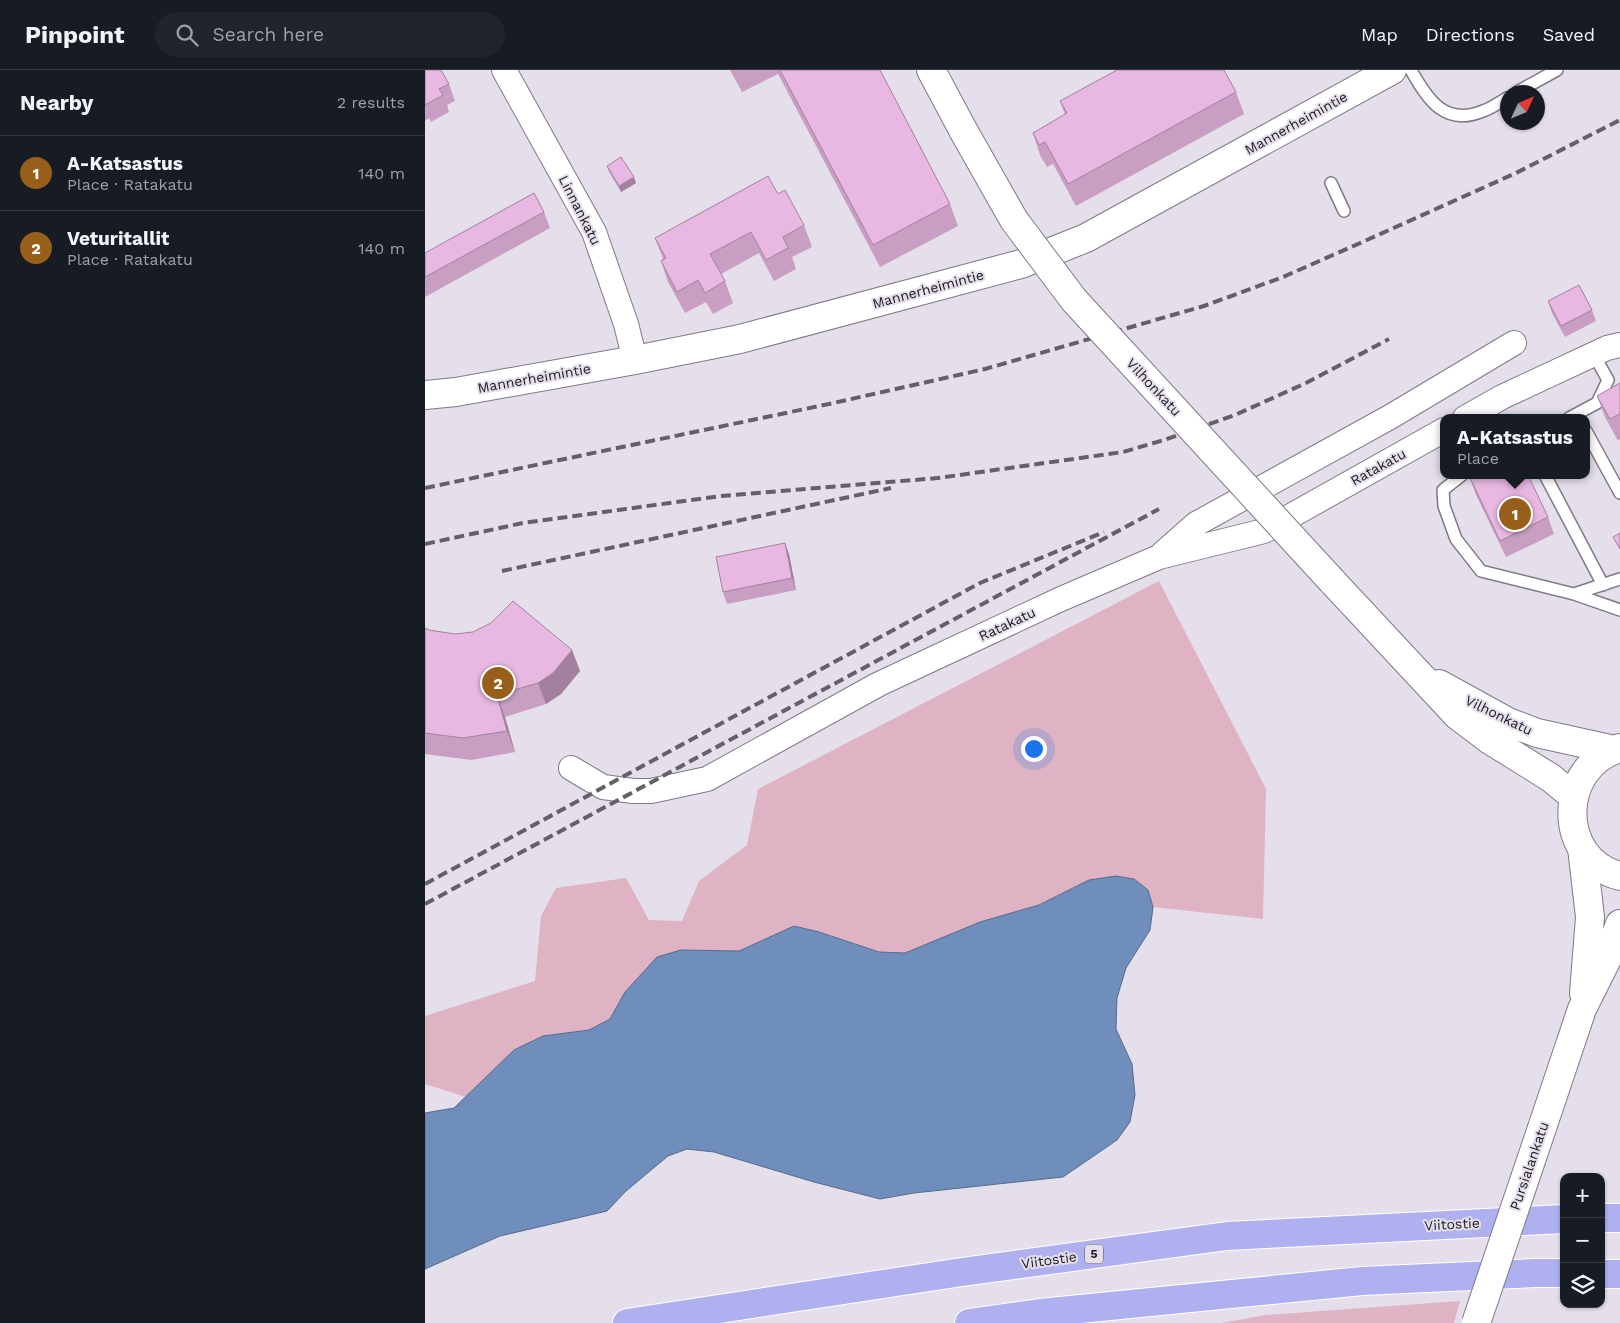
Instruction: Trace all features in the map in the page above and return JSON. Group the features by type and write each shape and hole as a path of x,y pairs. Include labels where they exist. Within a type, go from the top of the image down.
{"highway":[{"path":"1605,1218 1620,1218"},
{"name":"Viitostie","path":"627,1323 962,1272 1227,1236 1560,1219"},
{"path":"969,1323 1040,1313 1361,1281 1560,1273"},
{"path":"1605,1274 1620,1274"},
{"path":"1142,1323 1191,1297"}],"street":[{"name":"Linnankatu","path":"504,70 594,232 626,324 635,360"},
{"name":"Vilhonkatu","path":"931,70 1013,220 1074,300 1457,714 1490,740 1551,778 1574,796"},
{"name":"Mannerheimintie","path":"425,395 456,392 740,339 1029,260 1086,238 1392,70"},
{"path":"1159,557 1196,524 1390,417 1514,344"},
{"path":"1472,414 1503,397 1607,348 1620,345"},
{"name":"Ratakatu","path":"571,768 603,787 633,791 651,791 707,779 879,684 1061,599 1159,557 1264,531 1440,432"},
{"name":"Vilhonkatu","path":"1419,673 1515,725 1537,733 1617,749"},
{"path":"1617,749 1591,765 1578,784 1572,810 1573,825 1582,848 1594,862 1605,870 1620,876"},
{"name":"Pursialankatu","path":"1582,848 1590,917 1582,1009"},
{"name":"Pursialankatu","path":"1476,1323 1582,1009 1606,961 1620,924"}],"lane":[{"path":"1411,70 1423,93 1439,109 1460,116 1483,112 1500,102"},
{"path":"1530,85 1557,70"},
{"path":"1331,183 1344,211"},
{"path":"1578,414 1597,403 1614,380 1594,355"},
{"path":"1590,438 1620,493"},
{"path":"1457,479 1443,490 1444,506 1456,539 1481,571 1574,594 1620,610"},
{"path":"1547,479 1603,586"},
{"path":"1574,594 1620,579"}],"shaded area":[{"path":"1159,581 1266,789 1263,919 1153,907 1148,890 1089,880 1039,905 980,922 905,953 879,952 795,926 739,951 681,950 625,992 610,1019 589,1030 543,1036 514,1050 466,1097 425,1084 425,1016 535,981 541,916 556,888 626,878 649,920 682,921 699,881 747,845 758,789"},
{"path":"1460,1301 1454,1323 1222,1323 1266,1315"}],"water":[{"path":"1116,876 1134,879 1148,890 1153,907 1150,930 1126,968 1117,998 1116,1029 1132,1064 1135,1095 1130,1122 1117,1140 1063,1177 914,1193 880,1199 814,1182 714,1152 687,1149 668,1156 626,1191 607,1211 500,1236 425,1269 425,1113 454,1108 514,1050 543,1036 589,1030 610,1019 625,992 657,957 681,950 739,951 794,926 819,932 879,952 905,953 980,922 1039,905 1089,880"}],"building":[{"path":"425,70 441,70 449,84 439,89 443,95 425,105"},
{"path":"780,70 880,70 950,204 873,245"},
{"path":"1117,70 1224,70 1236,92 1068,184 1045,142 1039,145 1033,133 1067,113 1060,101"},
{"path":"621,157 634,177 619,186 607,166"},
{"path":"768,176 778,194 785,190 804,225 783,237 788,248 766,260 751,232 710,254 725,281 705,293 698,280 677,292 661,261 666,258 655,238"},
{"path":"534,193 544,212 425,277 425,253"},
{"path":"1579,285 1592,310 1561,326 1548,301"},
{"path":"1620,383 1620,414 1610,419 1597,396"},
{"path":"1470,479 1530,479 1548,517 1500,541"},
{"path":"1620,533 1620,549 1613,537"},
{"path":"785,543 792,578 723,592 716,557"},
{"path":"513,601 572,650 553,673 538,683 497,695 507,731 463,738 425,733 425,628 455,634 473,632 491,623"}],"railway":[{"path":"425,488 829,404 985,369 1204,306 1283,277 1358,244 1516,173 1620,120"},
{"path":"425,544 523,523 721,496 938,478 1123,452 1235,415 1306,383 1389,339"},
{"path":"502,571 891,488"},
{"path":"425,904 1159,509"},
{"path":"425,884 980,583 1104,532"}],"place":[{"name":"A-Katsastus","path":"1515,514"},
{"name":"Veturitallit","path":"498,683"}]}
